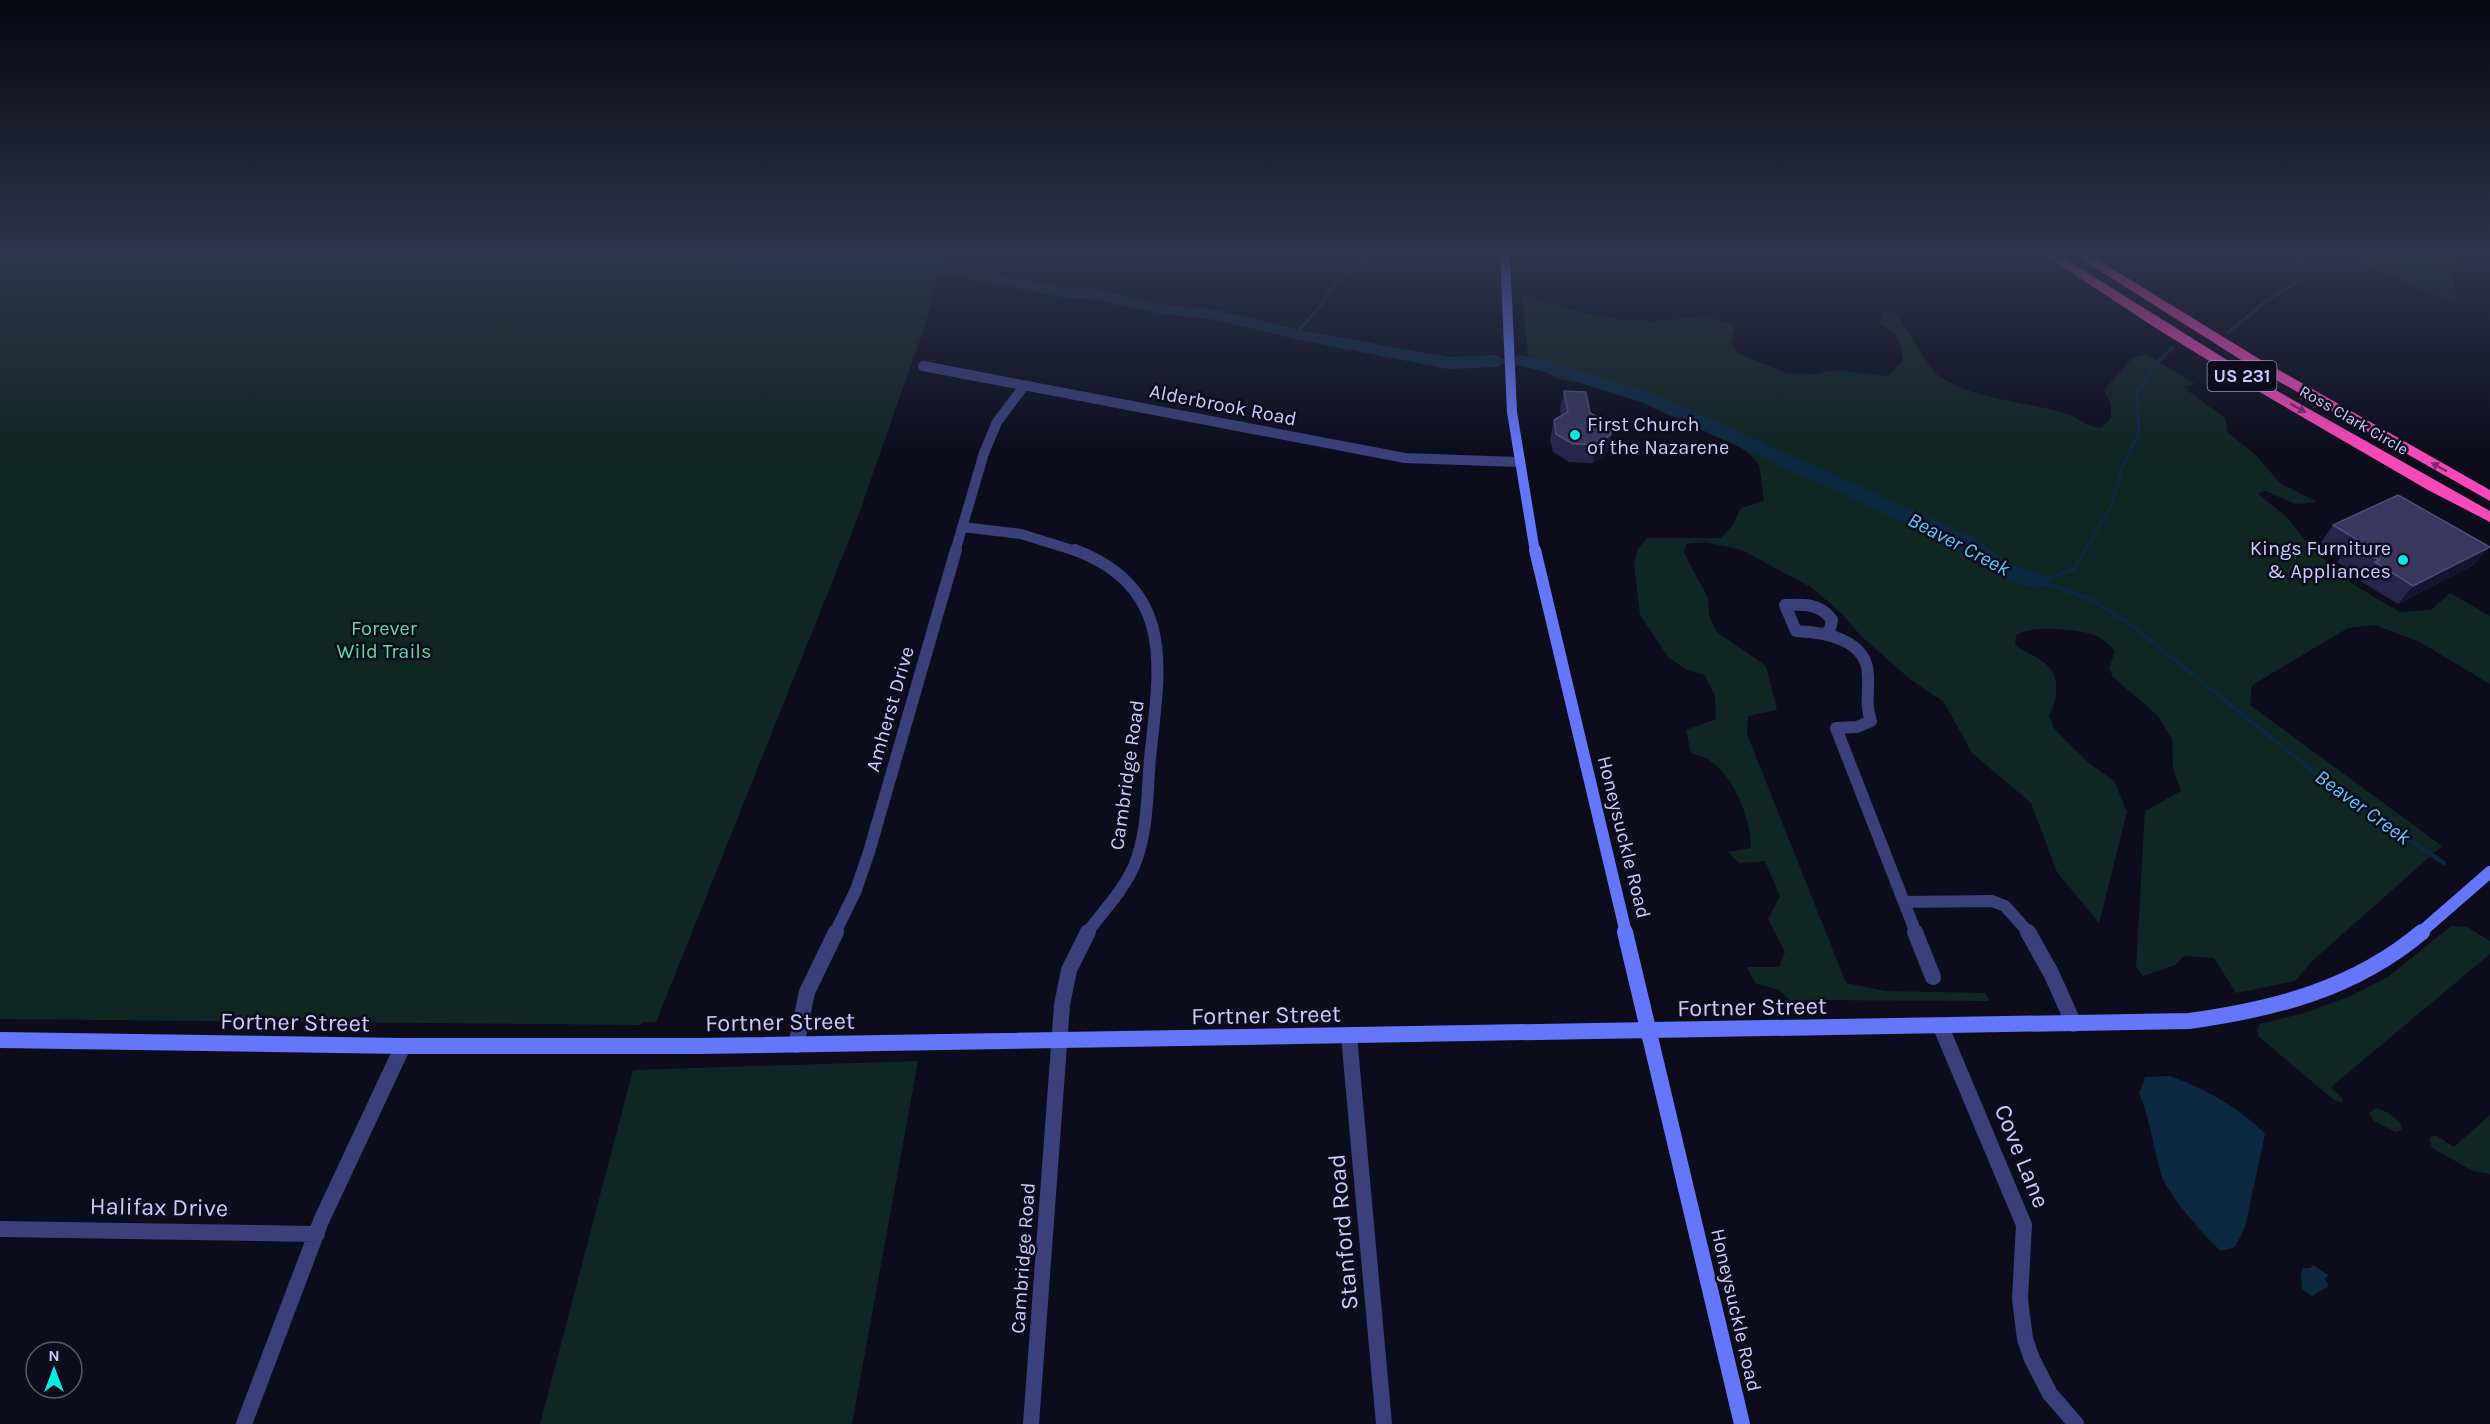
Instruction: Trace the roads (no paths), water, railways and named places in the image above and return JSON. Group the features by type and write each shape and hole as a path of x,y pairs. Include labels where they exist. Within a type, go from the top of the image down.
{"highway":[{"name":"Ross Clark Circle","path":"2156,321 2247,378 2490,517"},
{"name":"Ross Clark Circle","path":"2188,321 2294,385 2490,496"}],"street":[{"name":"Honeysuckle Road","path":"1507,321 1510,387 1518,462 1539,572 1742,1424"},
{"name":"Alderbrook Road","path":"923,366 1405,458 1518,462"},
{"name":"Amherst Drive","path":"796,1045 807,992 856,890 869,852 990,437 1002,414 1024,386"},
{"name":"Cambridge Road","path":"962,527 1035,537 1065,546 1097,562 1133,592 1152,621 1160,664 1135,862 1120,891 1088,932 1073,958 1064,988 1058,1041 1031,1424"},
{"path":"1825,634 1850,644 1865,660 1868,674 1865,706 1871,721 1857,727 1836,728 1933,977"},
{"name":"Fortner Street","path":"0,1040 403,1046 796,1045 2143,1023 2226,1017 2280,1005 2327,990 2374,967 2395,953 2490,872"},
{"path":"1904,902 1993,901 2013,910 2029,930 2074,1024"},
{"name":"Cove Lane","path":"1941,1027 2024,1225 2027,1241 2020,1278 2019,1304 2025,1332 2041,1381 2061,1417 2076,1424"},
{"name":"Stanford Road","path":"1349,1036 1384,1424"},
{"path":"244,1424 317,1233 403,1046"},
{"name":"Halifax Drive","path":"1,1230 317,1233"}],"water":[{"path":"2170,1076 2221,1100 2244,1115 2265,1134 2245,1227 2235,1247 2221,1251 2178,1203 2161,1174 2139,1093 2145,1077"},
{"path":"2313,1265 2328,1275 2325,1279 2329,1286 2312,1296 2302,1289 2301,1273 2303,1268 2310,1268"}],"waterway":[{"name":"Beaver Creek","path":"1243,321 1300,335 1448,363 1497,361"},
{"path":"1296,333 1307,321"},
{"path":"2228,333 2242,321"},
{"path":"2084,552 2110,508 2124,463 2139,433 2137,393 2155,365 2172,348"},
{"name":"Beaver Creek","path":"1521,361 1546,366 1648,398 1967,543 2002,569 2039,581"},
{"path":"2041,581 2074,569 2085,550"},
{"name":"Beaver Creek","path":"2039,581 2092,600 2130,624 2345,797 2444,863"}],"place":[{"name":"First Church of the Nazarene","path":"1575,435"},
{"name":"Kings Furniture & Appliances","path":"2403,560"}],"park label":[{"name":"Forever Wild Trails","path":"384,640"}]}
